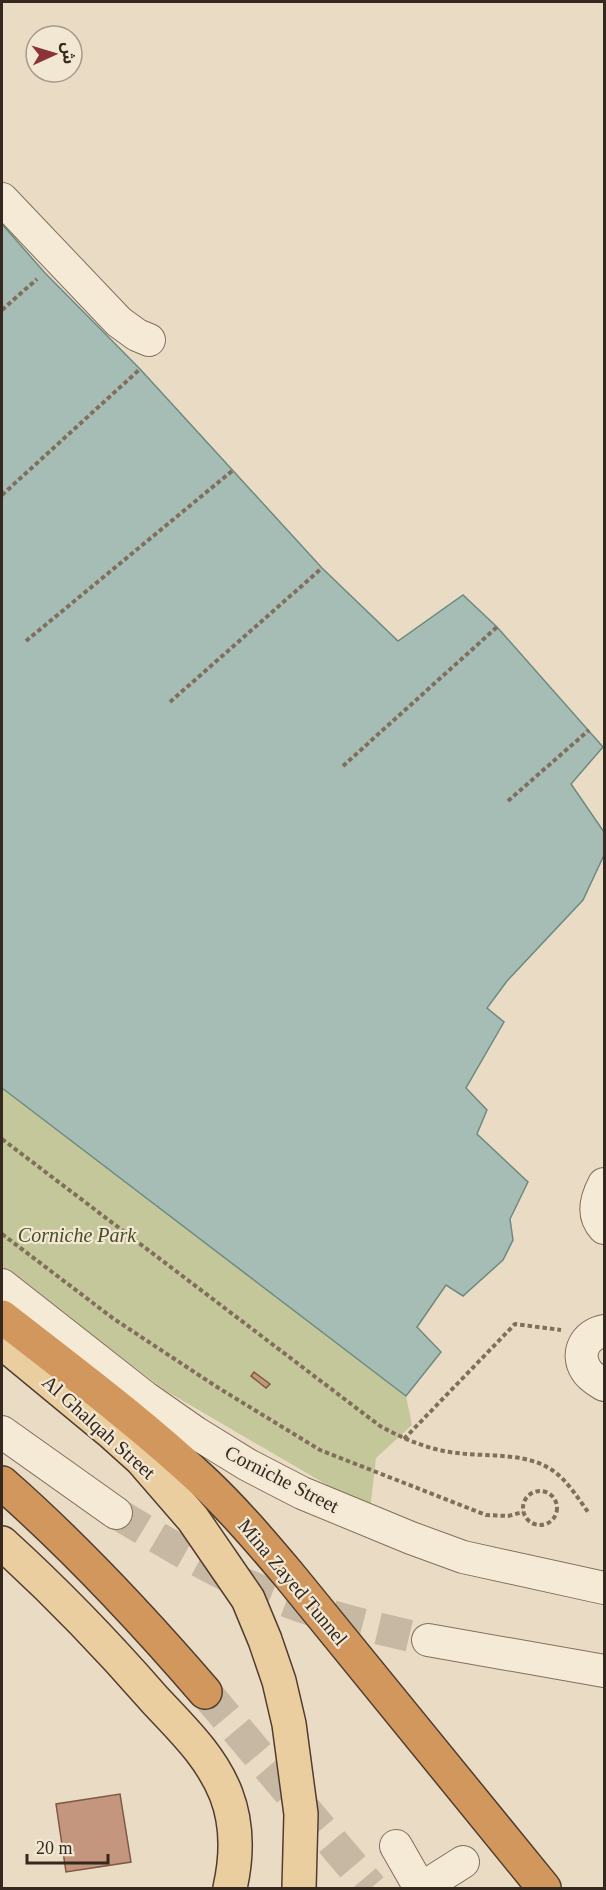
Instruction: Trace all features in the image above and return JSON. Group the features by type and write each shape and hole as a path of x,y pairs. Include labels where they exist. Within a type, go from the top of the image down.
{"highway":[{"name":"Mina Zayed Tunnel","path":"2,1317 166,1447 205,1482 249,1527 544,1888"},
{"path":"2,1483 116,1592 205,1692"}],"main road":[{"name":"Al Ghalqah Street","path":"2,1342 141,1459 193,1520 248,1599 279,1681 290,1724 301,1814 298,1888"},
{"path":"2,1543 106,1645 204,1754 227,1796 233,1820 236,1846 230,1888"},
{"path":"208,1888 221,1862 233,1820"}],"street":[{"path":"2,199 119,322 149,340"},
{"path":"604,1184 596,1200 596,1209 597,1218 604,1228"},
{"name":"Corniche Street","path":"2,1285 146,1398 179,1422 248,1465 302,1492 411,1538 463,1557 604,1588"},
{"path":"601,1331 587,1340 581,1356 586,1372 604,1384"},
{"path":"2,1432 116,1513"},
{"path":"428,1641 604,1671"},
{"path":"396,1846 421,1888 463,1862"}],"path":[{"path":"2,310 45,273"},
{"path":"2,495 140,369"},
{"path":"26,641 231,471"},
{"path":"170,702 322,568"},
{"path":"344,766 497,627"},
{"path":"508,801 589,730"},
{"path":"2,1139 354,1408 404,1439 432,1448 456,1453 515,1457 533,1461 553,1470 588,1512"},
{"path":"2,1234 114,1319 217,1387 320,1450 486,1515 508,1516 522,1512"},
{"path":"404,1439 515,1324 601,1331"},
{"path":"538,1491 549,1494 557,1505 553,1521 542,1526 529,1522 522,1512 525,1499 538,1491"}],"green space":[{"name":"Corniche Park","path":"2,1088 406,1396 412,1425 376,1458 370,1510 166,1391 2,1267"}],"water":[{"path":"2,224 45,273 140,369 322,568 398,641 463,595 497,627 603,747 571,784 604,832 604,855 583,900 507,981 487,1008 504,1022 466,1088 487,1110 477,1134 528,1182 510,1219 513,1240 503,1260 463,1296 446,1285 417,1327 441,1352 406,1396 2,1088"}],"building":[{"path":"254,1372 270,1384 266,1388 251,1376"},
{"path":"120,1794 131,1862 66,1872 56,1804"}],"tunnel":[{"path":"116,1513 205,1564 281,1599 343,1619 428,1640"},
{"path":"205,1692 371,1888"}]}
